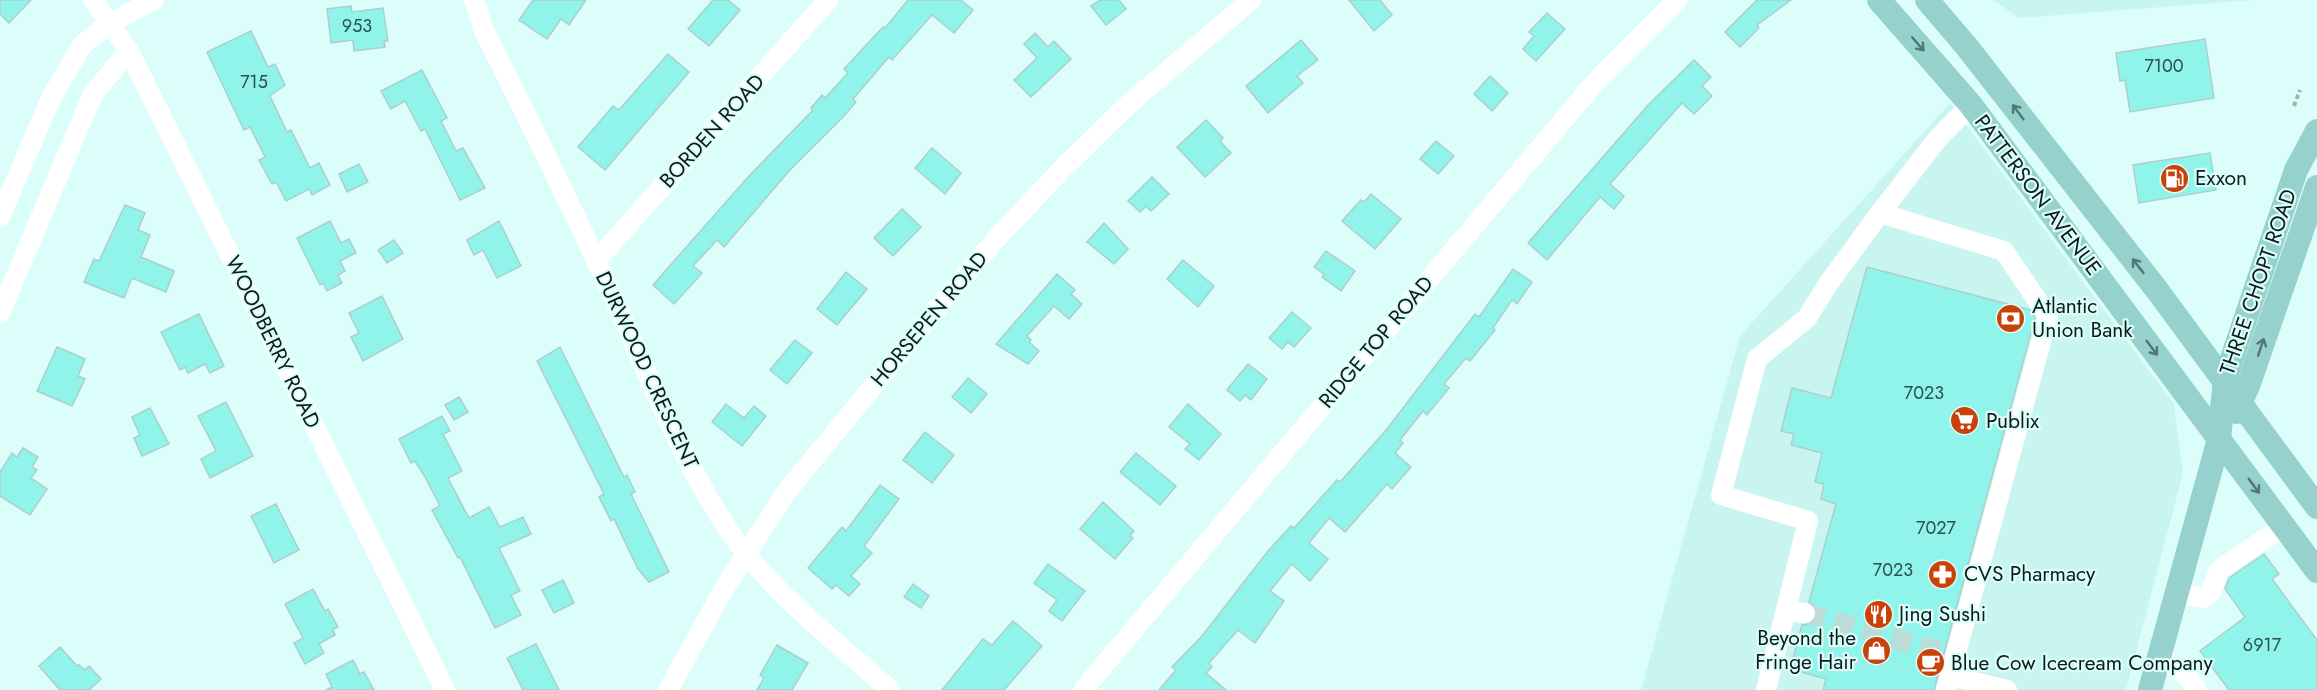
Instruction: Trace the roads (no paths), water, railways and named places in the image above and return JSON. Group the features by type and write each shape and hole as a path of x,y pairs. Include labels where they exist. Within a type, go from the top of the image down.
{"main road":[{"name":"PATTERSON AVENUE","path":"1879,0 1971,105 2317,571"},
{"name":"PATTERSON AVENUE","path":"1927,0 1990,75 2242,402 2317,507"},
{"name":"THREE CHOPT ROAD","path":"2150,690 2219,439 2224,379 2296,170 2317,131"},
{"name":"THREE CHOPT ROAD","path":"2219,439 2242,402 2317,187"}],"street":[{"name":"WOODBERRY ROAD","path":"93,0 129,51 445,690"},
{"path":"0,217 51,98 82,45 110,23 154,0"},
{"name":"DURWOOD CRESCENT","path":"474,0 484,31 596,261 648,377 698,479 729,532 777,589 890,690"},
{"name":"BORDEN ROAD","path":"596,261 828,0"},
{"name":"HORSEPEN ROAD","path":"668,690 746,553 787,490 998,237 1131,102 1251,0"},
{"name":"RIDGE TOP ROAD","path":"1083,690 1598,79 1677,0"},
{"path":"0,313 93,94 129,51"},
{"path":"1766,690 1796,612 1808,521 1721,495 1757,359 1807,318 1828,284 1880,213 1939,137 1971,105"},
{"path":"1880,213 2004,251 2048,316 1951,654 1948,683 2007,690"},
{"path":"2176,593 2203,598 2210,594 2219,570 2284,526"},
{"path":"2159,656 2188,677 2197,690"}],"tunnel":[{"path":"1805,613 1946,653"}],"place":[{"name":"Exxon","path":"2174,178"},
{"name":"Atlantic Union Bank","path":"2011,318"},
{"name":"Publix","path":"1965,421"},
{"name":"CVS Pharmacy","path":"1943,574"},
{"name":"Jing Sushi","path":"1878,614"},
{"name":"Beyond the Fringe Hair","path":"1877,650"},
{"name":"Blue Cow Icecream Company","path":"1930,663"}]}
